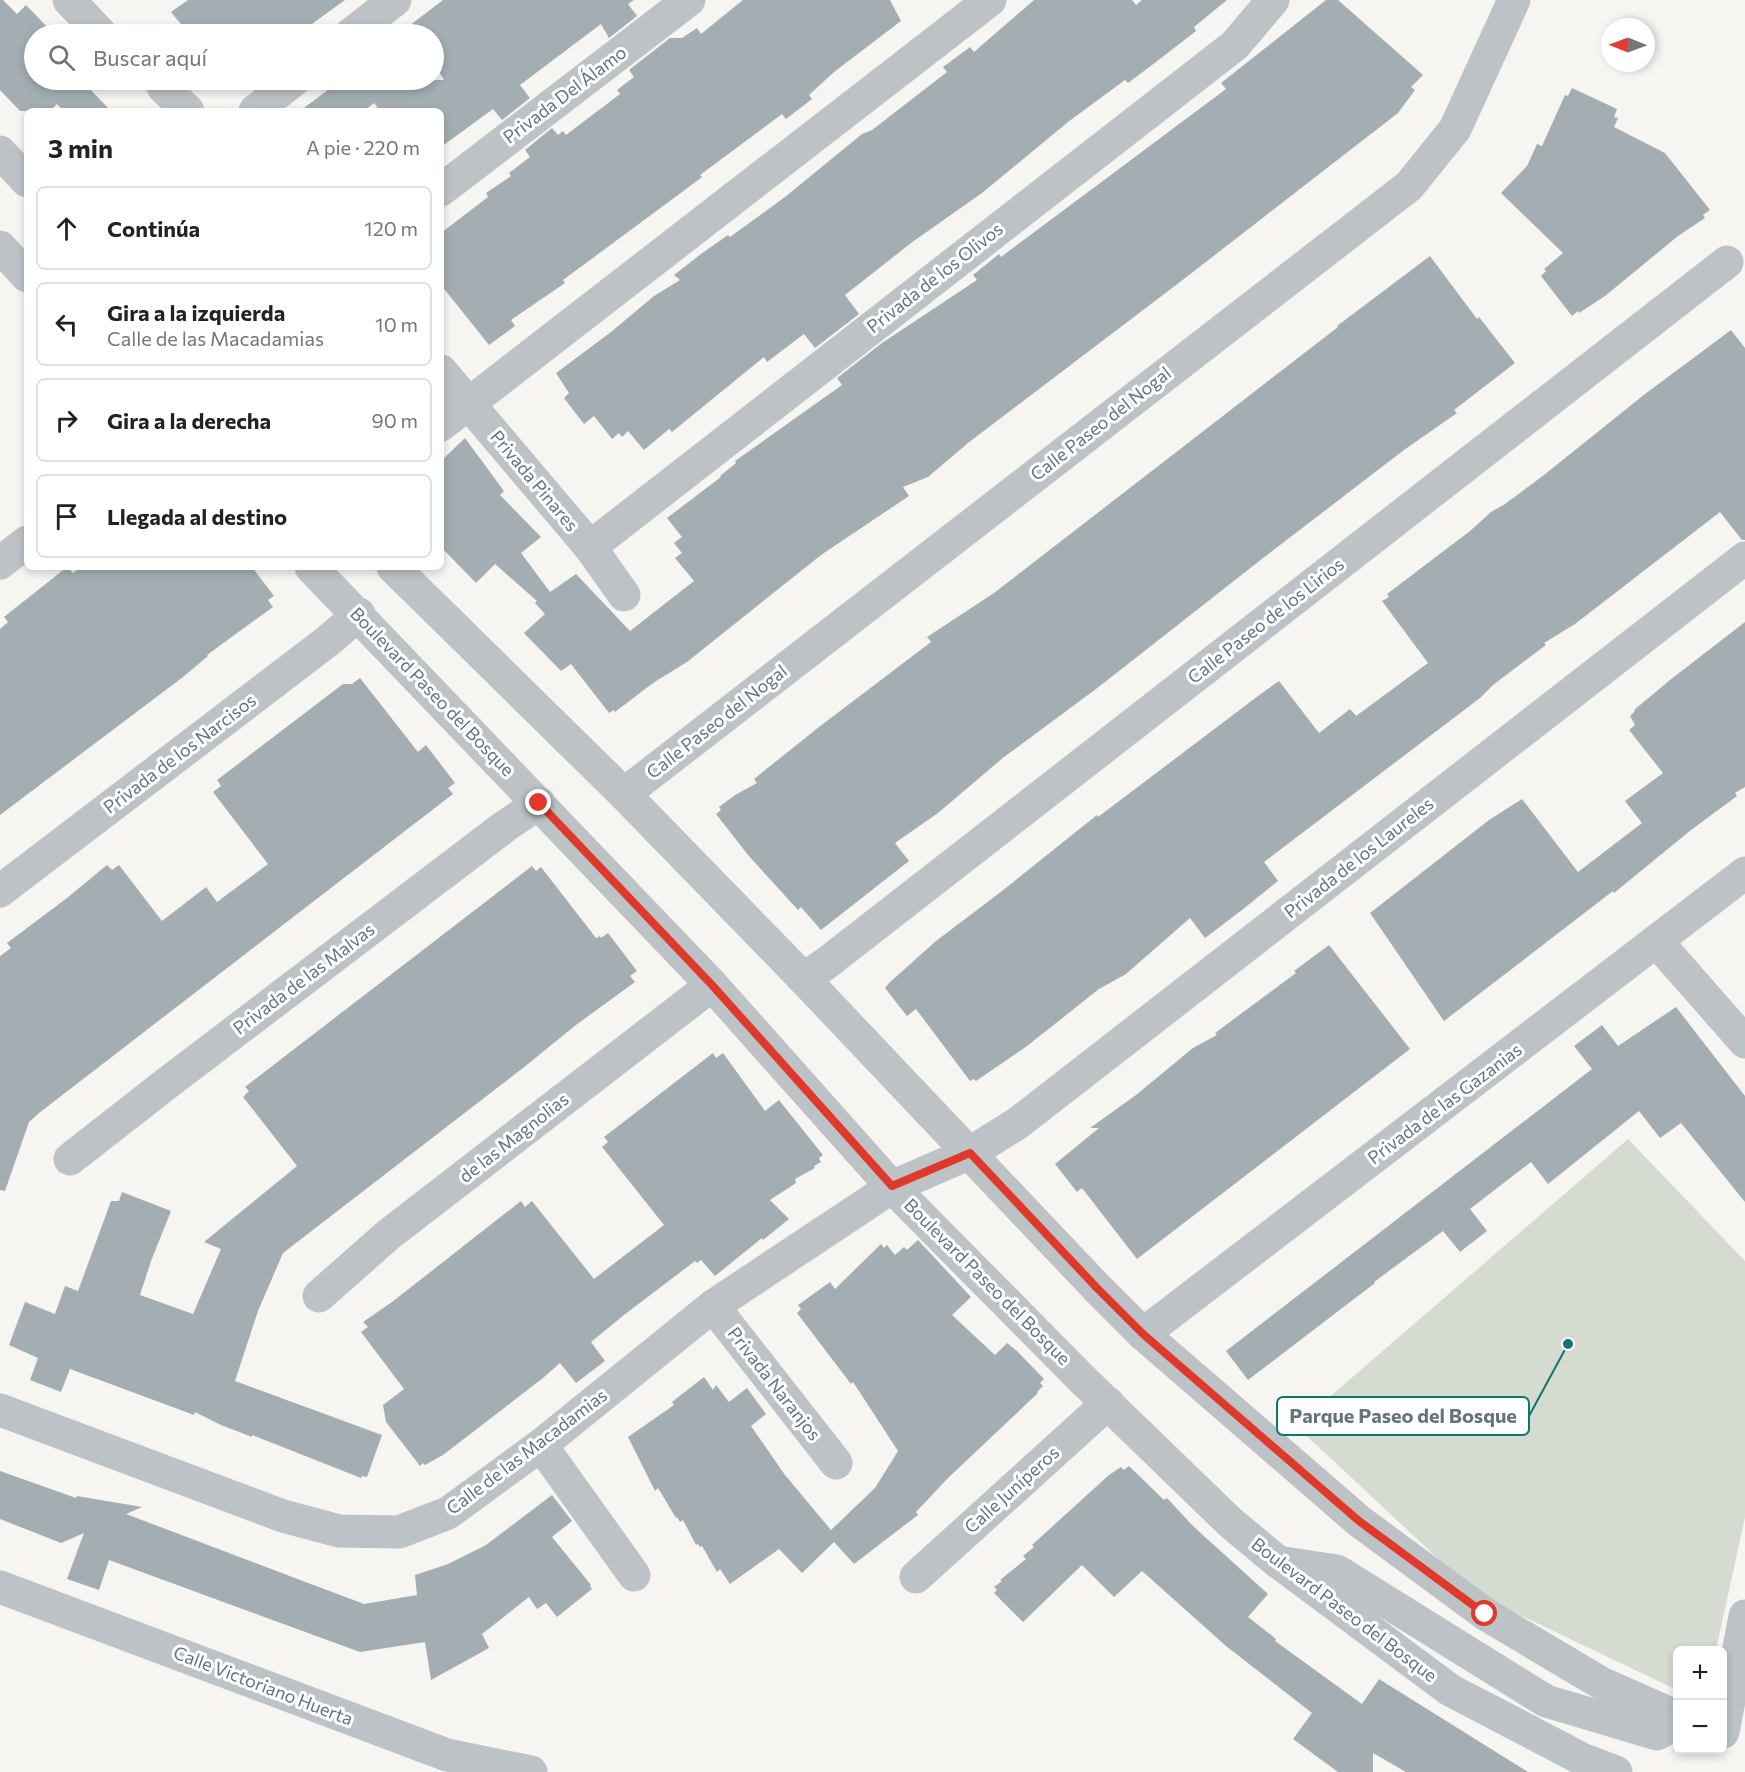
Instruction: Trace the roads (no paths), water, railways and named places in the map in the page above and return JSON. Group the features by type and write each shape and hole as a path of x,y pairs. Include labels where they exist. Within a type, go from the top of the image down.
{"street":[{"path":"364,24 395,0"},
{"name":"Privada Del Álamo","path":"444,188 689,0"},
{"path":"444,423 990,0"},
{"name":"Privada de los Olivos","path":"590,548 1235,45 1273,0"},
{"name":"Calle Paseo del Nogal","path":"624,794 1409,186 1455,129 1514,0"},
{"path":"79,3 94,24"},
{"path":"166,90 185,108"},
{"path":"259,108 281,90"},
{"path":"0,152 24,178"},
{"path":"0,248 24,273"},
{"name":"Calle Paseo de los Lirios","path":"804,979 1727,261"},
{"name":"Privada Pinares","path":"444,375 590,548 624,595"},
{"path":"0,563 24,544"},
{"name":"Privada de los Laureles","path":"970,1153 1018,1123 1745,558"},
{"name":"Boulevard Paseo del Bosque","path":"314,570 359,614 712,985 892,1186 1231,1523 1278,1562 1450,1690 1584,1760 1616,1772"},
{"path":"396,570 624,794 1143,1334 1359,1521 1485,1614 1601,1683 1673,1715"},
{"name":"Privada de los Narcisos","path":"0,891 329,640 359,614"},
{"name":"Privada de las Malvas","path":"70,1159 166,1083 539,803"},
{"name":"Privada de las Gazanias","path":"1143,1334 1745,873"},
{"path":"1657,942 1745,1042"},
{"name":"de las Magnolias","path":"319,1296 388,1235 712,985"},
{"name":"Calle de las Macadamias","path":"0,1410 283,1516 339,1531 399,1532 448,1513 541,1445 713,1306 892,1186 970,1153"},
{"name":"Privada Naranjos","path":"713,1306 836,1463"},
{"name":"Calle Juníperos","path":"916,1577 1108,1403"},
{"path":"541,1445 634,1575"},
{"path":"1278,1562 1337,1571 1546,1701 1658,1734 1673,1725"},
{"name":"Calle Victoriano Huerta","path":"0,1587 447,1755 531,1772"},
{"path":"1727,1711 1745,1616"},
{"path":"1727,1733 1745,1738"}],"place":[{"name":"Parque Paseo del Bosque","path":"1568,1344"}]}
